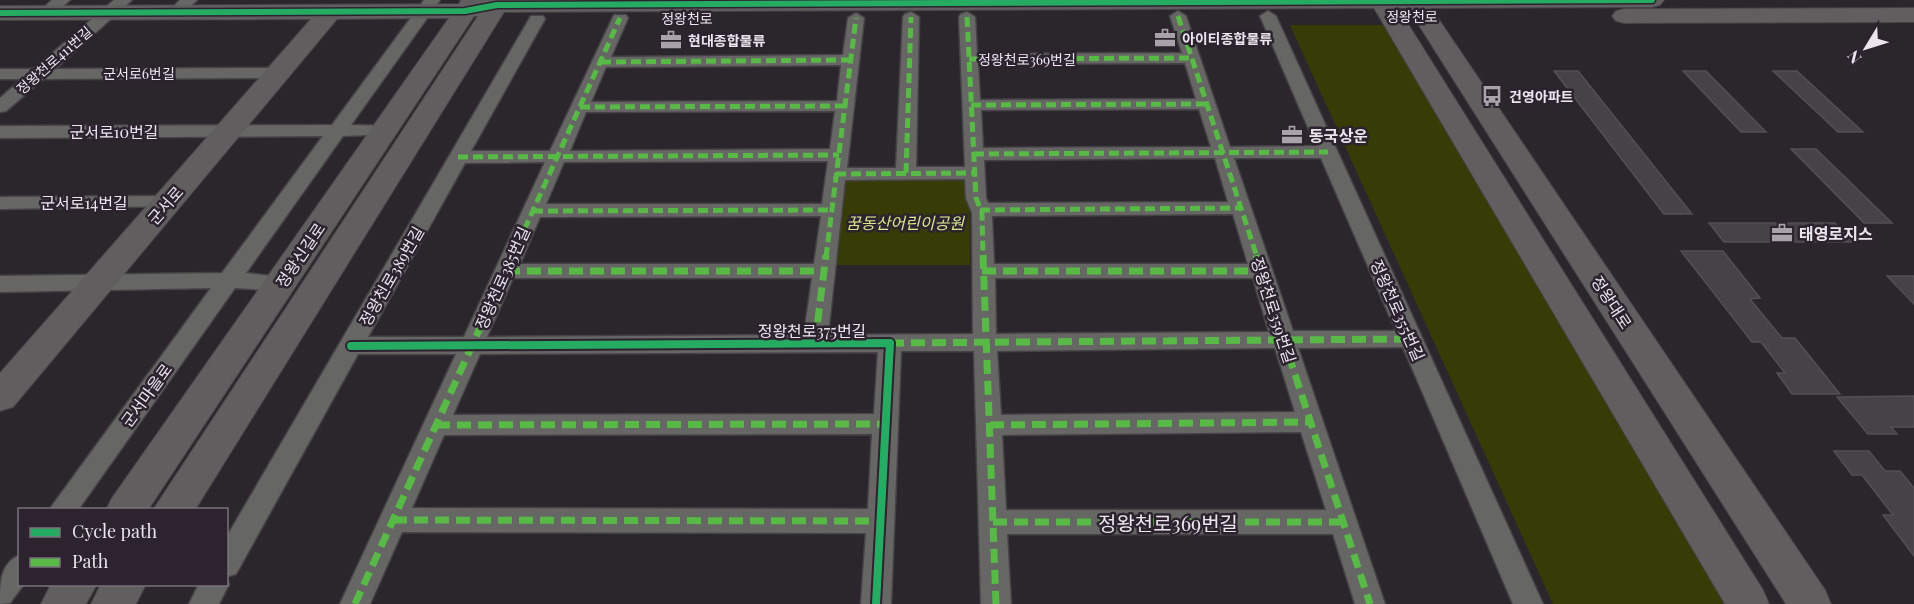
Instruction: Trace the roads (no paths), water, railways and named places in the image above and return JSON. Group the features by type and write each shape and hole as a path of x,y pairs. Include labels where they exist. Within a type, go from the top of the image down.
{"street":[{"name":"정왕천로","path":"0,13 54,7 116,6 182,6 330,12 428,6 1401,5 1652,0"},
{"path":"1872,0 1878,0 1910,15"},
{"name":"정왕천로","path":"485,7 537,19 1268,16 1401,5 1910,15"},
{"path":"1401,5 1748,604"},
{"name":"정왕대로","path":"1401,5 1810,604"},
{"name":"정왕천로411번길","path":"0,107 116,6"},
{"name":"군서마을로","path":"63,508 428,6"},
{"name":"정왕신길로","path":"127,508 384,130 485,7"},
{"name":"정왕신길로","path":"174,508 485,7"},
{"name":"군서로","path":"3,390 98,284 330,12"},
{"name":"정왕천로359번길","path":"1178,16 1370,604"},
{"name":"정왕천로355번길","path":"1268,16 1528,604"},
{"path":"906,173 910,17"},
{"name":"정왕천로369번길","path":"967,17 976,198 980,210 996,604"},
{"name":"정왕천로385번길","path":"355,604 620,18"},
{"name":"정왕천로375번길","path":"815,343 856,18"},
{"name":"정왕천로389번길","path":"228,561 537,19"},
{"name":"정왕천로369번길","path":"969,59 1192,58"},
{"path":"601,62 851,60"},
{"name":"군서로6번길","path":"0,74 278,73"},
{"path":"971,105 1207,104"},
{"path":"580,107 845,106"},
{"path":"228,131 384,130"},
{"name":"군서로10번길","path":"0,132 228,131"},
{"path":"458,157 558,156 838,165 906,173 974,163 1223,153 1328,152"},
{"name":"군서로14번길","path":"0,202 167,202"},
{"path":"980,210 1241,208"},
{"path":"533,211 832,210"},
{"path":"506,271 824,271"},
{"path":"982,271 1262,271"},
{"path":"0,284 229,280 281,283"},
{"path":"890,343 1411,339"},
{"name":"정왕천로375번길","path":"351,346 890,343 876,604"},
{"path":"990,425 1311,422"},
{"path":"436,425 886,424"},
{"path":"393,520 880,521"},
{"name":"정왕천로369번길","path":"993,522 1343,522"},
{"path":"0,594 18,570"},
{"path":"62,604 74,586"},
{"path":"112,604 124,586"},
{"path":"204,604 214,586"}],"place":[{"name":"아이티종합물류","path":"1165,38"},
{"name":"현대종합물류","path":"671,40"},
{"name":"건영아파트","path":"1492,96"},
{"name":"동국상운","path":"1292,135"},
{"name":"태영로지스","path":"1782,233"}],"park label":[{"name":"꿈동산어린이공원","path":"905,222"}]}
